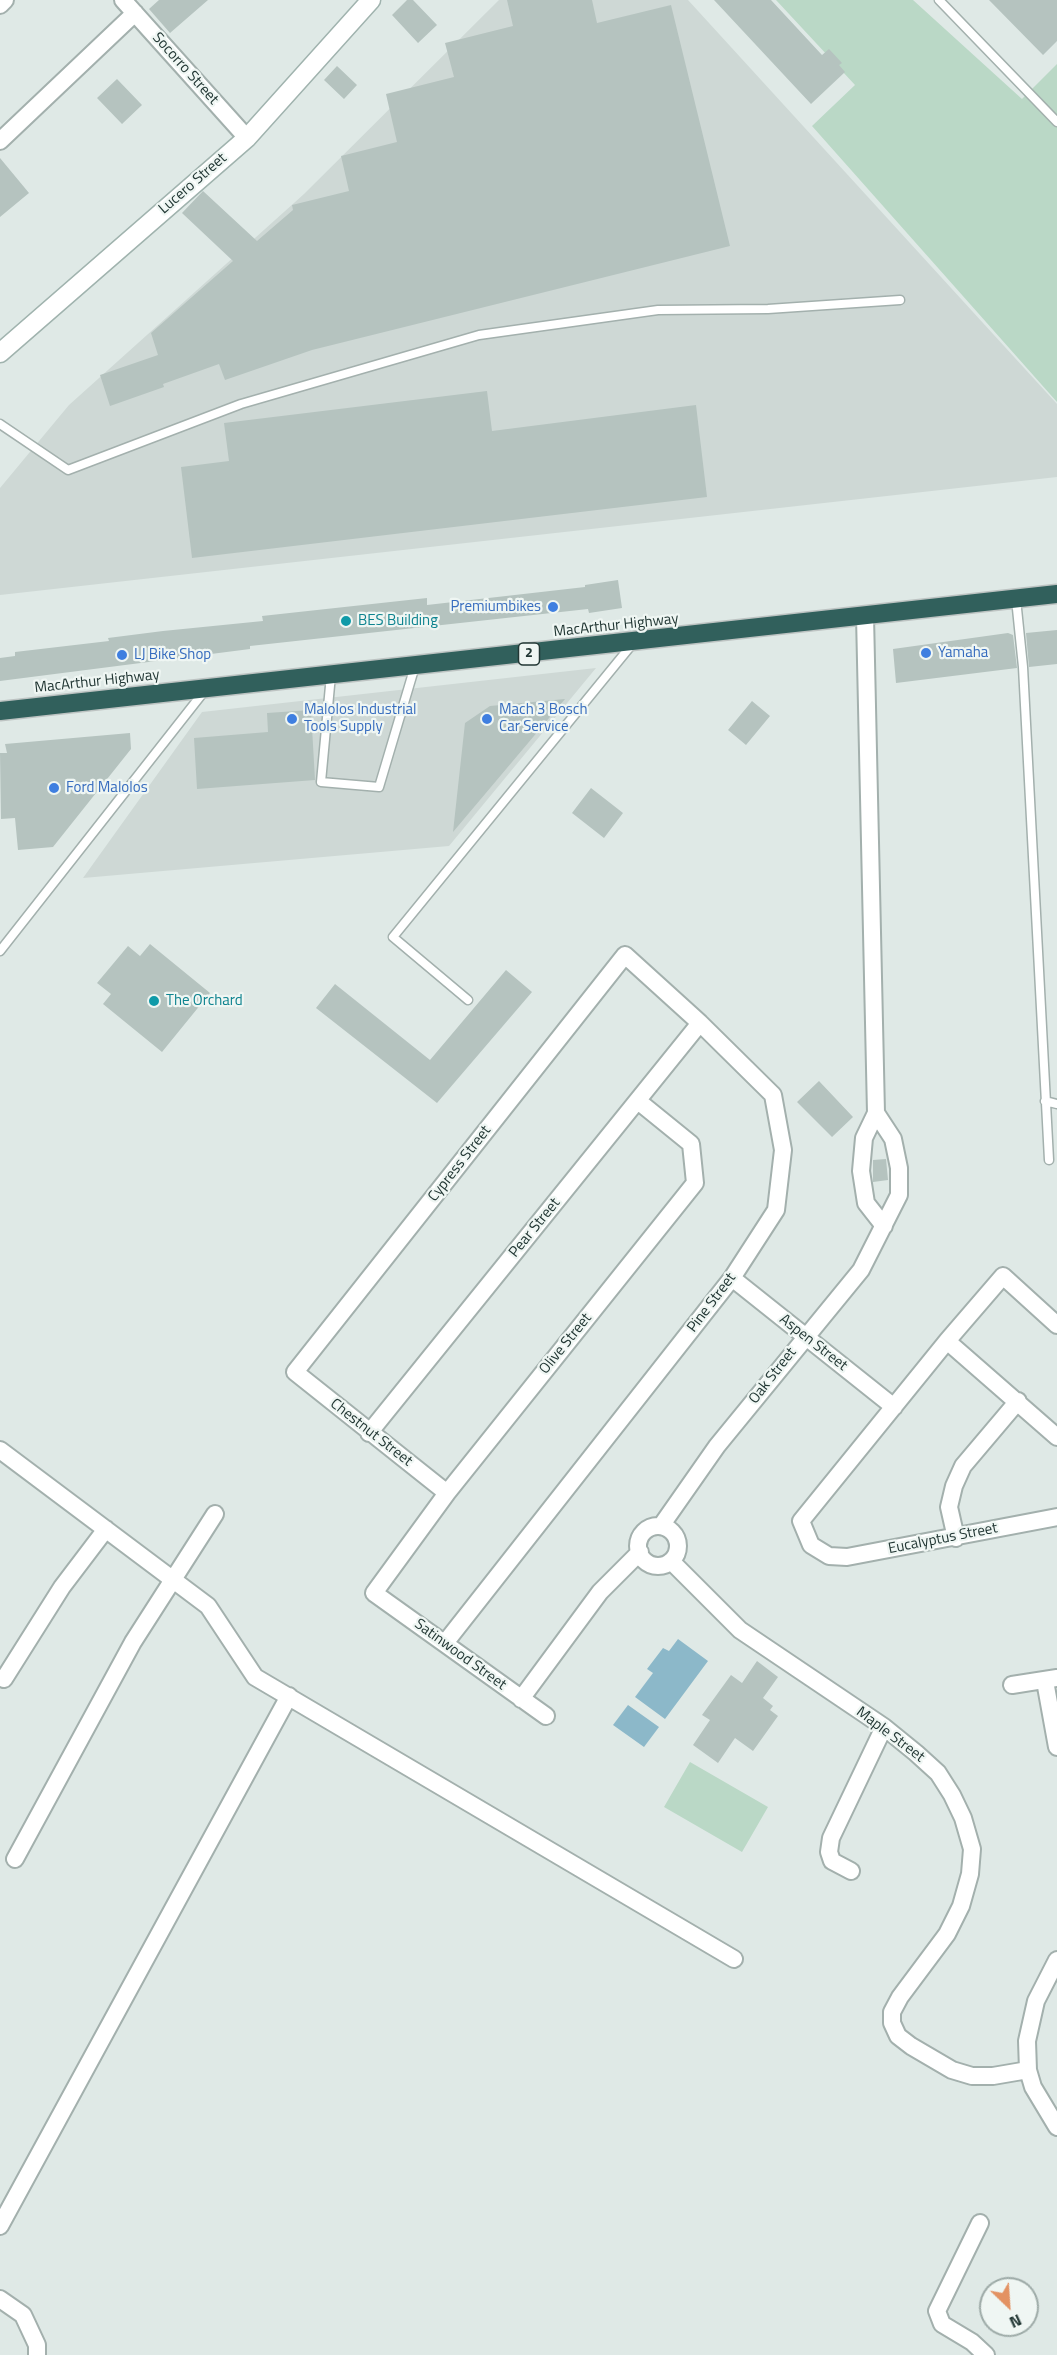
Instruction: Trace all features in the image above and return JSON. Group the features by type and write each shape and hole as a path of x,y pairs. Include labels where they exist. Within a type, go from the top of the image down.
{"highway":[{"name":"MacArthur Highway","path":"0,711 1057,594"}],"street":[{"path":"0,5 5,0"},
{"name":"Socorro Street","path":"123,0 246,138"},
{"name":"Lucero Street","path":"0,352 246,138 371,0"},
{"path":"0,141 135,13"},
{"path":"865,616 876,1113 864,1138 861,1171 866,1203 884,1226"},
{"name":"Pine Street","path":"445,1643 732,1278 776,1210 783,1150 773,1095 700,1023 625,955"},
{"name":"Cypress Street","path":"295,1372 625,955"},
{"name":"Pear Street","path":"369,1433 700,1023"},
{"name":"Olive Street","path":"374,1593 447,1493 695,1183 691,1143 638,1101"},
{"name":"Oak Street","path":"662,1526 717,1446 861,1270 884,1226 899,1195 899,1168 893,1139 876,1113"},
{"path":"894,1407 1003,1276 1057,1325"},
{"name":"Aspen Street","path":"732,1278 894,1407"},
{"path":"947,1341 1057,1437"},
{"name":"Chestnut Street","path":"295,1372 447,1493"},
{"path":"956,1538 949,1508 963,1466 1018,1401"},
{"name":"Eucalyptus Street","path":"894,1407 801,1521 812,1545 829,1556 847,1557 1057,1517"},
{"path":"1,1452 208,1606 255,1677 734,1959"},
{"path":"15,1859 133,1642 215,1514"},
{"path":"655,1526 662,1526 674,1534 678,1540 678,1548 671,1561 659,1566 647,1562 640,1552 639,1545 643,1533 655,1526"},
{"path":"4,1679 62,1587 106,1529"},
{"path":"521,1699 600,1592 640,1552"},
{"name":"Maple Street","path":"671,1561 740,1630 884,1727 938,1773 952,1794 963,1818 972,1850 970,1874 961,1906 947,1934 900,1997 892,2012 892,2023 898,2036 952,2070 972,2076 993,2076 1028,2070"},
{"name":"Satinwood Street","path":"374,1593 546,1716"},
{"path":"1012,1685 1051,1679 1057,1747"},
{"path":"0,2226 289,1696"},
{"path":"851,1871 832,1861 829,1852 831,1838 884,1727"},
{"path":"1057,1960 1029,2021 1027,2041 1028,2070 1042,2105 1057,2127"},
{"path":"980,2223 937,2311 942,2324 972,2342 986,2355"},
{"path":"0,2299 23,2315 37,2345 37,2355"}],"lane":[{"path":"939,0 1057,122"},
{"path":"0,424 68,470 241,404 479,335 658,310 768,309 900,300"},
{"path":"1016,599 1023,667 1049,1160"},
{"path":"468,1000 393,938 635,642"},
{"path":"331,675 321,782 379,787 415,666"},
{"path":"0,951 206,689"},
{"path":"1045,1101 1057,1104"}],"shaded area":[{"path":"499,0 688,0 1057,404 1057,477 0,595 0,488 69,405 304,194"},
{"path":"596,668 449,846 83,878 202,712"}],"green space":[{"path":"776,0 913,0 1022,99 1057,64 1057,402 812,126 855,85"},
{"path":"690,1762 768,1807 742,1852 664,1807"}],"water":[{"path":"678,1639 708,1661 665,1719 635,1697 653,1673 647,1669 663,1648 669,1651"},
{"path":"628,1705 659,1727 644,1747 613,1725"}],"building":[{"path":"159,0 208,0 170,33 149,9"},
{"path":"407,0 413,0 437,25 418,43 392,15"},
{"path":"507,0 592,0 597,23 671,5 730,246 312,350 225,380 219,364 110,406 100,375 158,355 151,333 233,261 182,213 203,191 257,241 293,210 292,205 349,191 341,156 397,142 386,94 454,77 445,43 513,26"},
{"path":"714,0 771,0 822,55 829,49 842,63 839,65 845,72 811,104"},
{"path":"989,0 1057,0 1057,41 1043,55"},
{"path":"337,66 357,85 344,99 324,80"},
{"path":"117,79 142,105 122,124 97,98"},
{"path":"0,158 29,193 0,217"},
{"path":"487,391 492,431 696,405 707,497 192,558 181,467 229,461 224,423"},
{"path":"618,580 622,608 589,613 588,609 250,646 250,649 0,681 0,658 15,656 15,652 109,641 108,638 163,631 263,621 262,616 427,598 427,605 585,587 585,585"},
{"path":"1057,630 1057,664 1029,667 1026,633"},
{"path":"1008,633 1013,635 1017,668 896,683 893,649"},
{"path":"565,699 453,832 465,723 490,706"},
{"path":"752,701 770,716 746,745 728,730"},
{"path":"311,710 315,780 197,789 194,738 268,732 267,713"},
{"name":"Ford Malolos","path":"130,733 131,749 53,847 18,850 15,818 1,819 0,753 7,753 5,744"},
{"path":"591,788 623,813 604,838 572,813"},
{"path":"150,944 210,993 162,1052 103,1004 111,994 97,983 128,946 140,956"},
{"path":"506,970 532,992 437,1103 316,1008 335,984 430,1060"},
{"path":"819,1081 853,1117 832,1137 797,1102"},
{"path":"886,1159 888,1180 873,1182 873,1160"},
{"path":"757,1661 778,1677 763,1698 773,1706 770,1710 778,1716 753,1751 735,1738 718,1763 693,1745 710,1720 702,1715 731,1675 742,1683"}],"place":[{"name":"Premiumbikes","path":"553,607"},
{"name":"BES Building","path":"346,621"},
{"name":"Yamaha","path":"926,653"},
{"name":"LJ Bike Shop","path":"122,655"},
{"name":"Malolos Industrial Tools Supply","path":"292,719"},
{"name":"Mach 3 Bosch Car Service","path":"487,719"},
{"name":"Ford Malolos","path":"54,788"},
{"name":"The Orchard","path":"154,1001"}]}
